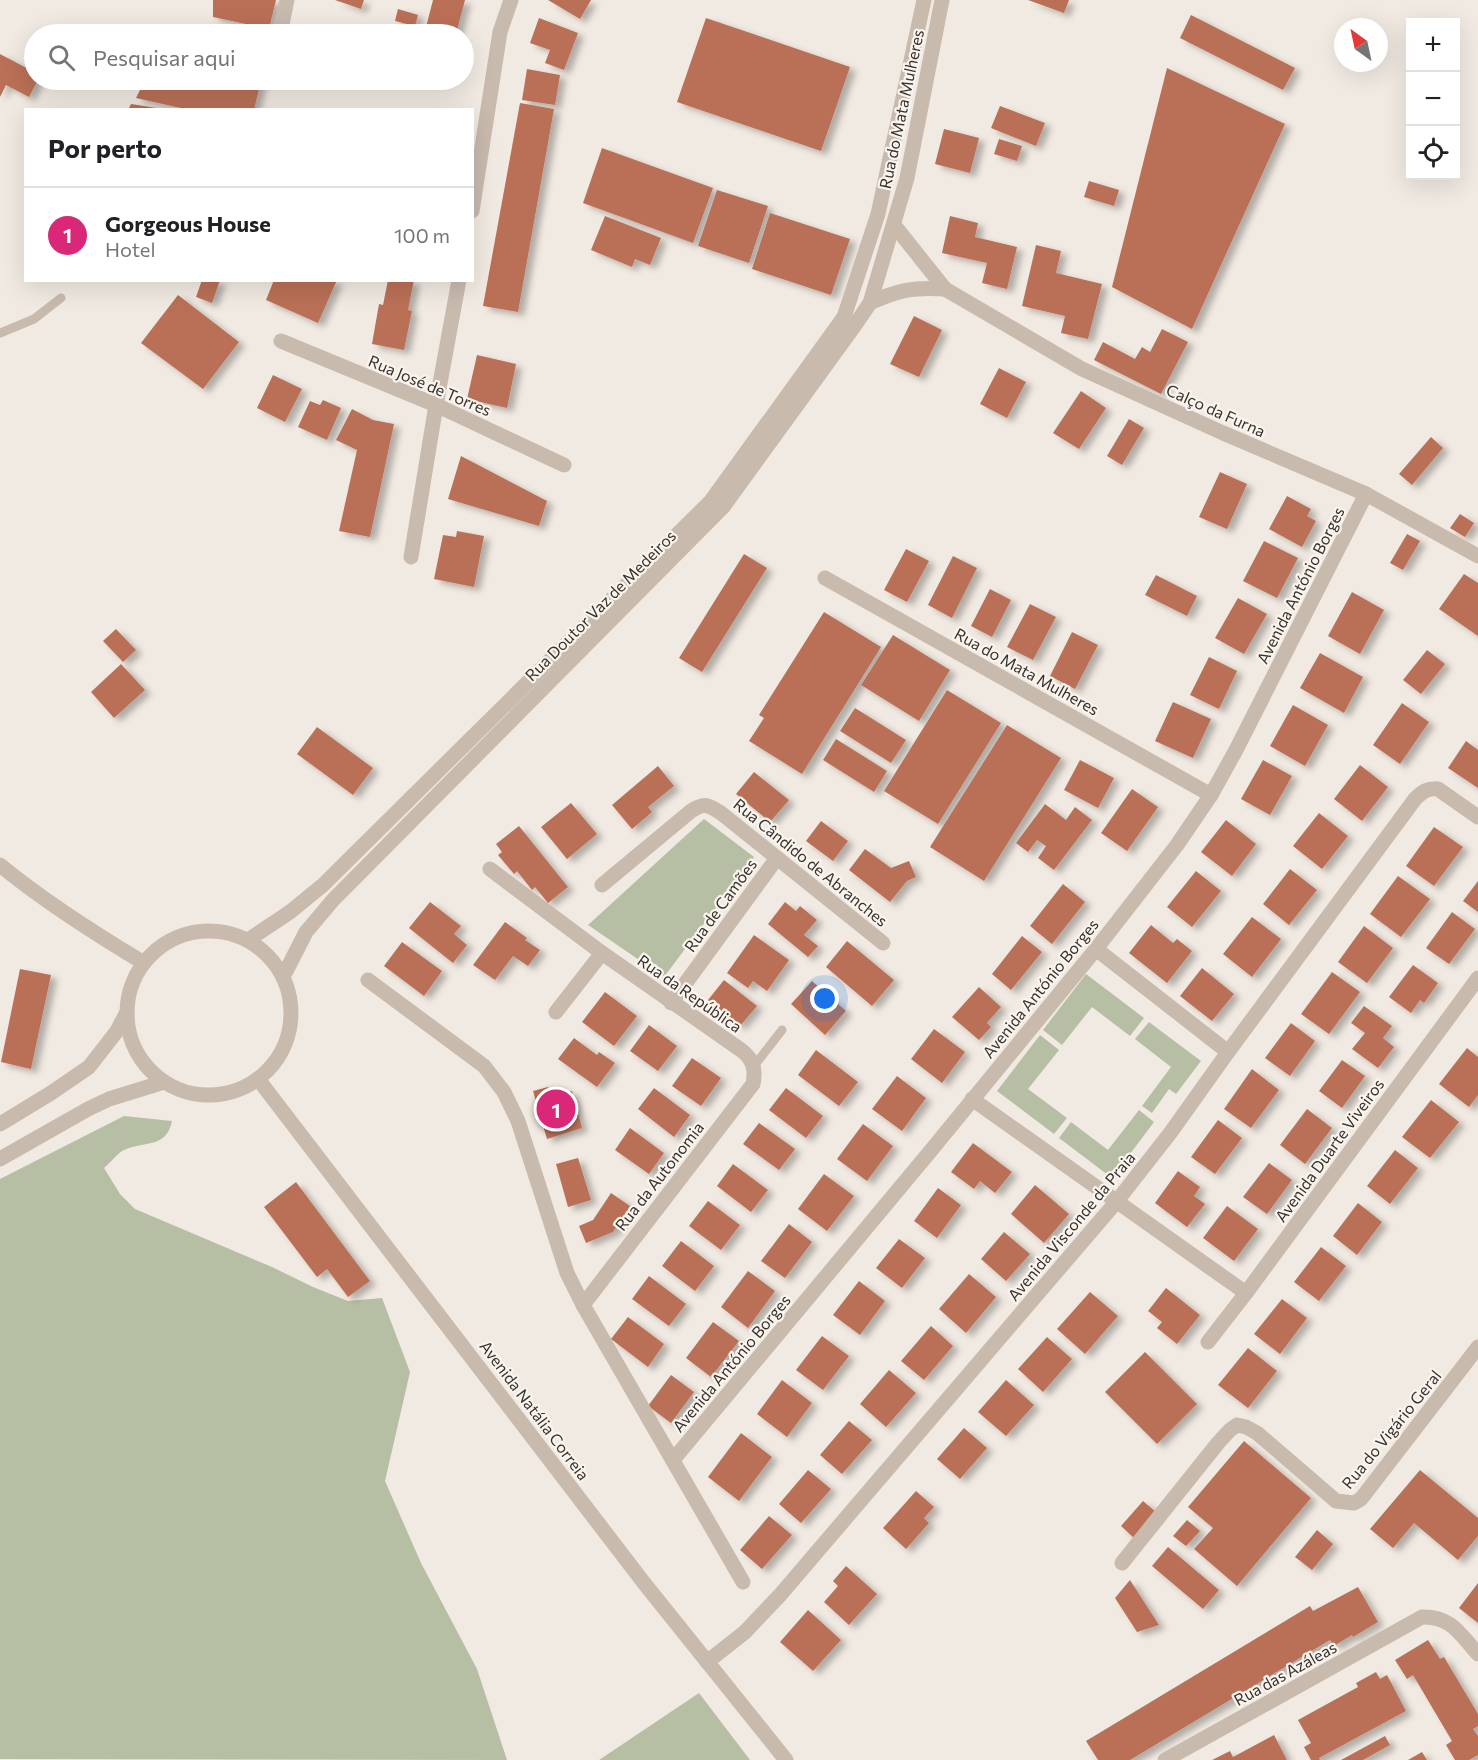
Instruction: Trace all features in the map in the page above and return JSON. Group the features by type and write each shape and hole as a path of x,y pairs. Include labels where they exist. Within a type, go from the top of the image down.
{"street":[{"path":"282,24 287,0"},
{"path":"474,198 500,32 511,0"},
{"name":"Rua do Mata Mulheres","path":"878,214 924,0"},
{"name":"Rua do Mata Mulheres","path":"894,225 907,178 942,0"},
{"name":"Rua Doutor Vaz de Medeiros","path":"248,940 290,912 323,885 711,501 844,317 878,214"},
{"name":"Rua Doutor Vaz de Medeiros","path":"284,977 306,932 333,900 723,507 870,303 894,225"},
{"name":"Calço da Furna","path":"894,225 945,289 1082,369 1222,433 1366,494 1478,556"},
{"path":"411,557 459,282"},
{"path":"870,303 893,293 910,289 945,289"},
{"name":"Rua José de Torres","path":"281,341 436,405 564,465"},
{"name":"Avenida António Borges","path":"674,1460 1096,949 1177,845 1211,795 1241,740 1366,494"},
{"name":"Rua do Mata Mulheres","path":"825,578 1211,795"},
{"name":"Avenida Visconde da Praia","path":"707,1662 745,1632 780,1595 1117,1201 1171,1132 1415,799 1423,791 1438,789 1478,817"},
{"name":"Rua Cândido de Abranches","path":"602,885 691,811 699,806 708,805 883,943"},
{"name":"Rua de Camões","path":"671,1003 777,858"},
{"path":"0,865 24,885 87,929 144,963"},
{"name":"Rua da República","path":"490,869 671,1003 741,1050 754,1066"},
{"path":"204,931 227,933 248,940 269,956 284,977 290,995 292,1014 290,1033 283,1051 272,1067 258,1080 241,1089 221,1095 201,1095 182,1091 164,1082 144,1063 131,1039 127,1012 129,995 135,978 144,963 161,947 181,936 204,931"},
{"path":"1096,949 1228,1052"},
{"path":"556,1012 602,952"},
{"name":"Avenida Duarte Viveiros","path":"1208,1342 1478,978"},
{"path":"368,980 484,1066 504,1092 518,1121 567,1273 583,1305 743,1582"},
{"path":"0,1124 58,1089 89,1067 117,1031 127,1012"},
{"name":"Rua da Autonomia","path":"583,1305 753,1084 754,1066"},
{"name":"Avenida Natália Correia","path":"258,1080 644,1583 786,1760"},
{"path":"0,1159 109,1099 164,1082"},
{"path":"972,1100 1246,1293"},
{"name":"Rua do Vigário Geral","path":"1122,1563 1218,1443 1237,1425 1257,1432 1336,1501 1354,1503 1361,1499 1478,1347"},
{"name":"Rua das Azáleas","path":"1165,1760 1422,1617 1442,1619 1452,1625 1478,1654"}],"lane":[{"path":"0,333 34,319 62,298"},
{"path":"754,1066 782,1030"}],"green space":[{"path":"704,819 754,857 664,977 588,925"},
{"path":"1086,974 1144,1018 1130,1036 1092,1007 1062,1045 1043,1030"},
{"path":"1149,1022 1201,1061 1176,1094 1169,1089 1152,1113 1142,1106 1171,1067 1135,1039"},
{"path":"1040,1035 1059,1050 1028,1089 1067,1118 1054,1134 997,1091"},
{"path":"1139,1110 1154,1122 1112,1178 1059,1138 1071,1122 1108,1150"},
{"path":"124,1116 172,1121 165,1136 153,1143 122,1151 104,1168 120,1194 135,1209 348,1301 382,1298 410,1372 385,1481 421,1563 477,1669 507,1760 0,1759 0,1179"},
{"path":"699,1693 750,1760 599,1760"}],"building":[{"path":"213,0 276,0 270,24 246,24 213,17"},
{"path":"335,0 364,0 361,9"},
{"path":"433,0 465,0 459,24 427,24"},
{"path":"548,0 591,0 580,19"},
{"path":"1028,0 1069,0 1064,13"},
{"path":"398,9 418,15 416,24 395,21"},
{"path":"1191,15 1295,68 1283,90 1180,38"},
{"path":"539,18 578,33 564,70 545,63 550,50 530,43"},
{"path":"706,18 850,67 821,151 677,102"},
{"path":"0,54 24,67 24,90 33,90 29,97 6,85 0,97"},
{"path":"1167,68 1285,124 1192,329 1112,287"},
{"path":"527,69 560,75 555,105 522,100"},
{"path":"140,90 259,90 254,108 181,108 136,98"},
{"path":"520,103 554,109 518,312 483,306"},
{"path":"131,104 157,108 129,108"},
{"path":"1000,106 1045,123 1036,146 991,128"},
{"path":"944,129 979,138 970,173 935,164"},
{"path":"999,139 1022,146 1017,161 994,154"},
{"path":"602,148 713,188 693,243 583,203"},
{"path":"1089,181 1119,190 1114,206 1084,197"},
{"path":"717,190 768,206 749,263 698,246"},
{"path":"770,213 850,239 831,295 752,269"},
{"path":"605,216 661,238 650,265 635,259 632,267 591,250"},
{"path":"950,216 978,223 975,237 1017,247 1007,289 982,283 987,263 942,253"},
{"path":"1036,245 1061,251 1056,273 1102,284 1088,339 1061,333 1065,316 1022,306"},
{"path":"201,282 219,282 212,303 196,297"},
{"path":"273,282 336,282 318,323 266,300"},
{"path":"388,282 414,282 408,310 412,311 404,350 372,344 379,304 383,305"},
{"path":"178,295 239,342 203,389 141,343"},
{"path":"914,316 942,330 919,377 890,364"},
{"path":"1162,329 1188,342 1161,394 1094,360 1103,342 1135,359 1142,347 1150,352"},
{"path":"477,355 516,364 507,408 467,399"},
{"path":"999,368 1026,382 1007,418 980,404"},
{"path":"273,375 302,389 285,422 257,408"},
{"path":"1081,391 1106,408 1079,449 1053,433"},
{"path":"323,400 341,408 327,440 298,427 310,401 320,405"},
{"path":"352,409 373,420 394,424 370,537 339,531 357,450 336,440"},
{"path":"1129,419 1144,428 1122,465 1107,456"},
{"path":"1431,437 1443,448 1412,485 1399,474"},
{"path":"461,456 547,501 539,526 448,499"},
{"path":"1220,472 1247,484 1227,529 1199,517"},
{"path":"1287,496 1311,509 1307,516 1316,521 1302,547 1269,529"},
{"path":"1460,514 1474,523 1465,537 1450,528"},
{"path":"457,531 484,536 474,587 434,579 443,535 456,537"},
{"path":"1407,534 1420,541 1403,570 1390,563"},
{"path":"1264,541 1298,558 1277,598 1243,581"},
{"path":"906,549 929,561 907,602 884,590"},
{"path":"744,554 767,568 702,672 679,658"},
{"path":"953,556 977,568 952,618 928,605"},
{"path":"1464,574 1478,583 1478,636 1439,609"},
{"path":"1156,575 1197,596 1187,616 1145,595"},
{"path":"990,589 1011,600 992,637 971,626"},
{"path":"1352,592 1384,610 1360,654 1328,636"},
{"path":"1238,598 1267,614 1244,654 1215,638"},
{"path":"1030,604 1056,617 1033,660 1007,647"},
{"path":"824,612 881,647 802,774 749,741 764,718 759,715"},
{"path":"116,629 136,650 123,662 103,641"},
{"path":"1072,632 1098,645 1075,689 1050,676"},
{"path":"893,635 950,670 919,721 861,685"},
{"path":"1427,650 1445,664 1421,694 1403,680"},
{"path":"1320,653 1363,677 1344,713 1300,688"},
{"path":"1209,657 1237,671 1219,709 1190,695"},
{"path":"121,664 145,690 114,718 91,692"},
{"path":"947,690 1001,723 938,824 884,791"},
{"path":"1173,702 1211,719 1193,758 1155,741"},
{"path":"1402,703 1429,722 1400,764 1373,745"},
{"path":"1293,705 1328,725 1305,766 1270,746"},
{"path":"855,708 906,740 891,763 840,731"},
{"path":"1007,725 1061,758 984,881 930,847"},
{"path":"317,727 373,768 353,795 297,754"},
{"path":"836,739 887,771 874,792 823,760"},
{"path":"1466,741 1478,750 1478,788 1448,768"},
{"path":"1080,760 1114,778 1098,808 1064,790"},
{"path":"1263,760 1292,776 1270,815 1241,799"},
{"path":"1360,765 1388,787 1362,821 1334,799"},
{"path":"658,766 674,786 648,807 652,812 632,829 612,805"},
{"path":"754,772 789,800 770,822 736,794"},
{"path":"1132,789 1158,807 1127,851 1101,833"},
{"path":"571,803 597,834 567,859 541,827"},
{"path":"1045,804 1066,820 1075,807 1092,820 1054,870 1038,858 1046,846 1037,840 1028,852 1016,843"},
{"path":"1319,813 1348,836 1322,869 1293,846"},
{"path":"1226,820 1256,844 1232,876 1201,852"},
{"path":"821,821 848,841 833,861 806,841"},
{"path":"519,826 568,887 548,903 535,887 532,890 517,871 514,874 498,855 502,852 496,844"},
{"path":"1434,827 1463,847 1434,886 1406,866"},
{"path":"865,849 891,868 909,861 916,877 907,881 890,902 849,870"},
{"path":"1290,869 1317,890 1289,925 1263,904"},
{"path":"1196,871 1221,891 1192,927 1167,907"},
{"path":"1398,876 1430,899 1401,937 1370,914"},
{"path":"1478,881 1478,912 1463,901"},
{"path":"1063,884 1085,902 1052,944 1030,926"},
{"path":"430,902 461,926 454,934 467,945 453,963 409,928"},
{"path":"785,902 796,911 800,906 817,920 804,935 818,946 808,957 768,924"},
{"path":"1452,912 1475,929 1449,964 1426,948"},
{"path":"1252,917 1281,939 1252,977 1223,954"},
{"path":"505,922 540,950 528,966 513,956 495,980 473,965"},
{"path":"1151,925 1173,943 1177,939 1192,951 1167,983 1129,953"},
{"path":"1364,926 1393,948 1367,983 1338,962"},
{"path":"754,935 789,960 767,991 753,981 748,988 727,973"},
{"path":"1022,936 1042,952 1011,990 992,974"},
{"path":"847,941 894,980 872,1006 826,967"},
{"path":"402,942 442,971 424,996 384,966"},
{"path":"1413,965 1438,983 1424,1003 1420,1000 1411,1013 1389,997"},
{"path":"1202,968 1234,994 1212,1021 1180,996"},
{"path":"20,969 51,975 31,1069 1,1062"},
{"path":"1332,972 1360,992 1329,1034 1301,1014"},
{"path":"724,980 757,1006 740,1026 708,1000"},
{"path":"812,981 846,1011 825,1035 791,1004"},
{"path":"979,987 1001,1007 987,1023 991,1027 979,1040 952,1017"},
{"path":"605,992 637,1016 614,1046 582,1022"},
{"path":"1364,1006 1392,1026 1383,1038 1394,1047 1378,1068 1352,1049 1365,1033 1351,1023"},
{"path":"1291,1023 1315,1041 1290,1076 1265,1058"},
{"path":"649,1025 677,1046 658,1071 630,1051"},
{"path":"934,1029 965,1052 942,1083 911,1059"},
{"path":"574,1038 597,1055 599,1052 615,1063 597,1087 558,1059"},
{"path":"1467,1048 1478,1057 1478,1095 1469,1107 1439,1084"},
{"path":"816,1050 858,1082 839,1106 798,1075"},
{"path":"692,1058 721,1078 701,1106 672,1086"},
{"path":"1342,1060 1365,1076 1342,1108 1319,1091"},
{"path":"1252,1069 1279,1090 1251,1128 1224,1109"},
{"path":"897,1076 926,1098 902,1131 872,1109"},
{"path":"548,1087 550,1097 572,1091 582,1128 547,1139 533,1091"},
{"path":"654,1088 690,1115 674,1137 638,1109"},
{"path":"786,1088 823,1116 806,1138 769,1110"},
{"path":"1431,1100 1459,1122 1430,1158 1402,1137"},
{"path":"1307,1109 1332,1128 1305,1164 1280,1145"},
{"path":"1218,1120 1242,1138 1215,1174 1191,1157"},
{"path":"759,1123 795,1149 779,1170 743,1144"},
{"path":"863,1124 893,1146 867,1181 837,1159"},
{"path":"630,1128 664,1153 649,1174 615,1150"},
{"path":"973,1143 1012,1172 995,1193 980,1181 974,1189 951,1172"},
{"path":"1395,1150 1418,1168 1390,1204 1367,1186"},
{"path":"578,1158 591,1200 568,1207 556,1164"},
{"path":"1269,1163 1292,1180 1267,1214 1243,1197"},
{"path":"733,1164 768,1190 751,1212 717,1186"},
{"path":"1178,1171 1200,1187 1194,1196 1205,1204 1187,1227 1155,1203"},
{"path":"824,1174 854,1196 827,1231 798,1209"},
{"path":"296,1182 370,1281 348,1297 327,1269 317,1277 264,1207"},
{"path":"1035,1185 1069,1214 1044,1243 1011,1214"},
{"path":"938,1188 961,1205 937,1238 914,1221"},
{"path":"611,1193 630,1206 613,1232 586,1243 579,1226 593,1220"},
{"path":"708,1201 740,1225 721,1250 689,1226"},
{"path":"1358,1203 1382,1222 1357,1255 1333,1236"},
{"path":"1227,1206 1258,1229 1234,1261 1203,1238"},
{"path":"789,1224 812,1242 785,1278 761,1261"},
{"path":"1004,1232 1030,1254 1006,1281 981,1259"},
{"path":"899,1239 925,1258 902,1288 876,1268"},
{"path":"681,1241 714,1266 695,1291 662,1266"},
{"path":"1321,1247 1346,1266 1319,1301 1294,1282"},
{"path":"748,1271 775,1291 748,1328 721,1307"},
{"path":"969,1274 996,1297 966,1333 939,1309"},
{"path":"649,1276 686,1304 669,1326 632,1299"},
{"path":"859,1281 885,1301 860,1335 833,1315"},
{"path":"1166,1288 1200,1315 1177,1344 1157,1328 1162,1322 1148,1311"},
{"path":"1090,1292 1118,1316 1085,1354 1057,1329"},
{"path":"1282,1299 1307,1318 1280,1354 1254,1334"},
{"path":"628,1317 664,1344 648,1367 611,1339"},
{"path":"713,1322 739,1341 711,1377 686,1358"},
{"path":"931,1326 953,1346 924,1380 901,1361"},
{"path":"822,1336 849,1356 823,1390 796,1370"},
{"path":"1047,1337 1072,1359 1043,1392 1018,1369"},
{"path":"1248,1348 1277,1371 1248,1408 1218,1385"},
{"path":"1145,1352 1197,1404 1157,1444 1105,1392"},
{"path":"889,1370 916,1393 886,1427 860,1404"},
{"path":"671,1375 694,1392 671,1423 648,1406"},
{"path":"782,1380 812,1403 787,1437 757,1414"},
{"path":"1006,1380 1034,1405 1006,1436 978,1412"},
{"path":"849,1421 872,1440 842,1474 820,1455"},
{"path":"964,1428 987,1448 960,1479 937,1459"},
{"path":"741,1433 772,1457 739,1501 708,1477"},
{"path":"1244,1441 1311,1498 1237,1586 1194,1549 1213,1528 1188,1507"},
{"path":"808,1470 831,1489 801,1523 779,1504"},
{"path":"1420,1470 1478,1518 1478,1536 1458,1560 1414,1523 1393,1548 1370,1529"},
{"path":"916,1491 934,1507 924,1518 929,1523 906,1549 883,1528"},
{"path":"1143,1501 1156,1512 1134,1538 1121,1526"},
{"path":"769,1516 792,1535 762,1569 740,1550"},
{"path":"1187,1520 1200,1531 1186,1546 1173,1536"},
{"path":"1317,1530 1333,1544 1312,1570 1295,1557"},
{"path":"1168,1547 1219,1590 1203,1609 1152,1566"},
{"path":"846,1566 877,1594 849,1625 824,1602 838,1586 833,1581"},
{"path":"1130,1580 1159,1625 1137,1632 1115,1598"},
{"path":"1478,1583 1478,1623 1459,1608"},
{"path":"1358,1587 1378,1622 1353,1637 1352,1635 1334,1646 1330,1640 1130,1760 1098,1760 1086,1741 1310,1606 1313,1611"},
{"path":"808,1610 841,1640 813,1671 780,1642"},
{"path":"1428,1640 1440,1659 1444,1657 1478,1714 1478,1726 1473,1729 1478,1736 1478,1755 1469,1760 1455,1760 1446,1745 1452,1741 1413,1675 1407,1679 1395,1660"},
{"path":"1376,1672 1380,1679 1387,1675 1406,1711 1319,1758 1320,1760 1311,1760 1304,1747 1311,1743 1298,1720 1358,1687 1356,1683"},
{"path":"1274,1735 1287,1760 1212,1760 1230,1751 1233,1757"},
{"path":"1385,1736 1390,1745 1363,1760 1341,1760"},
{"path":"1422,1752 1427,1760 1408,1760"}],"place":[{"name":"Gorgeous House","path":"556,1109"}]}
